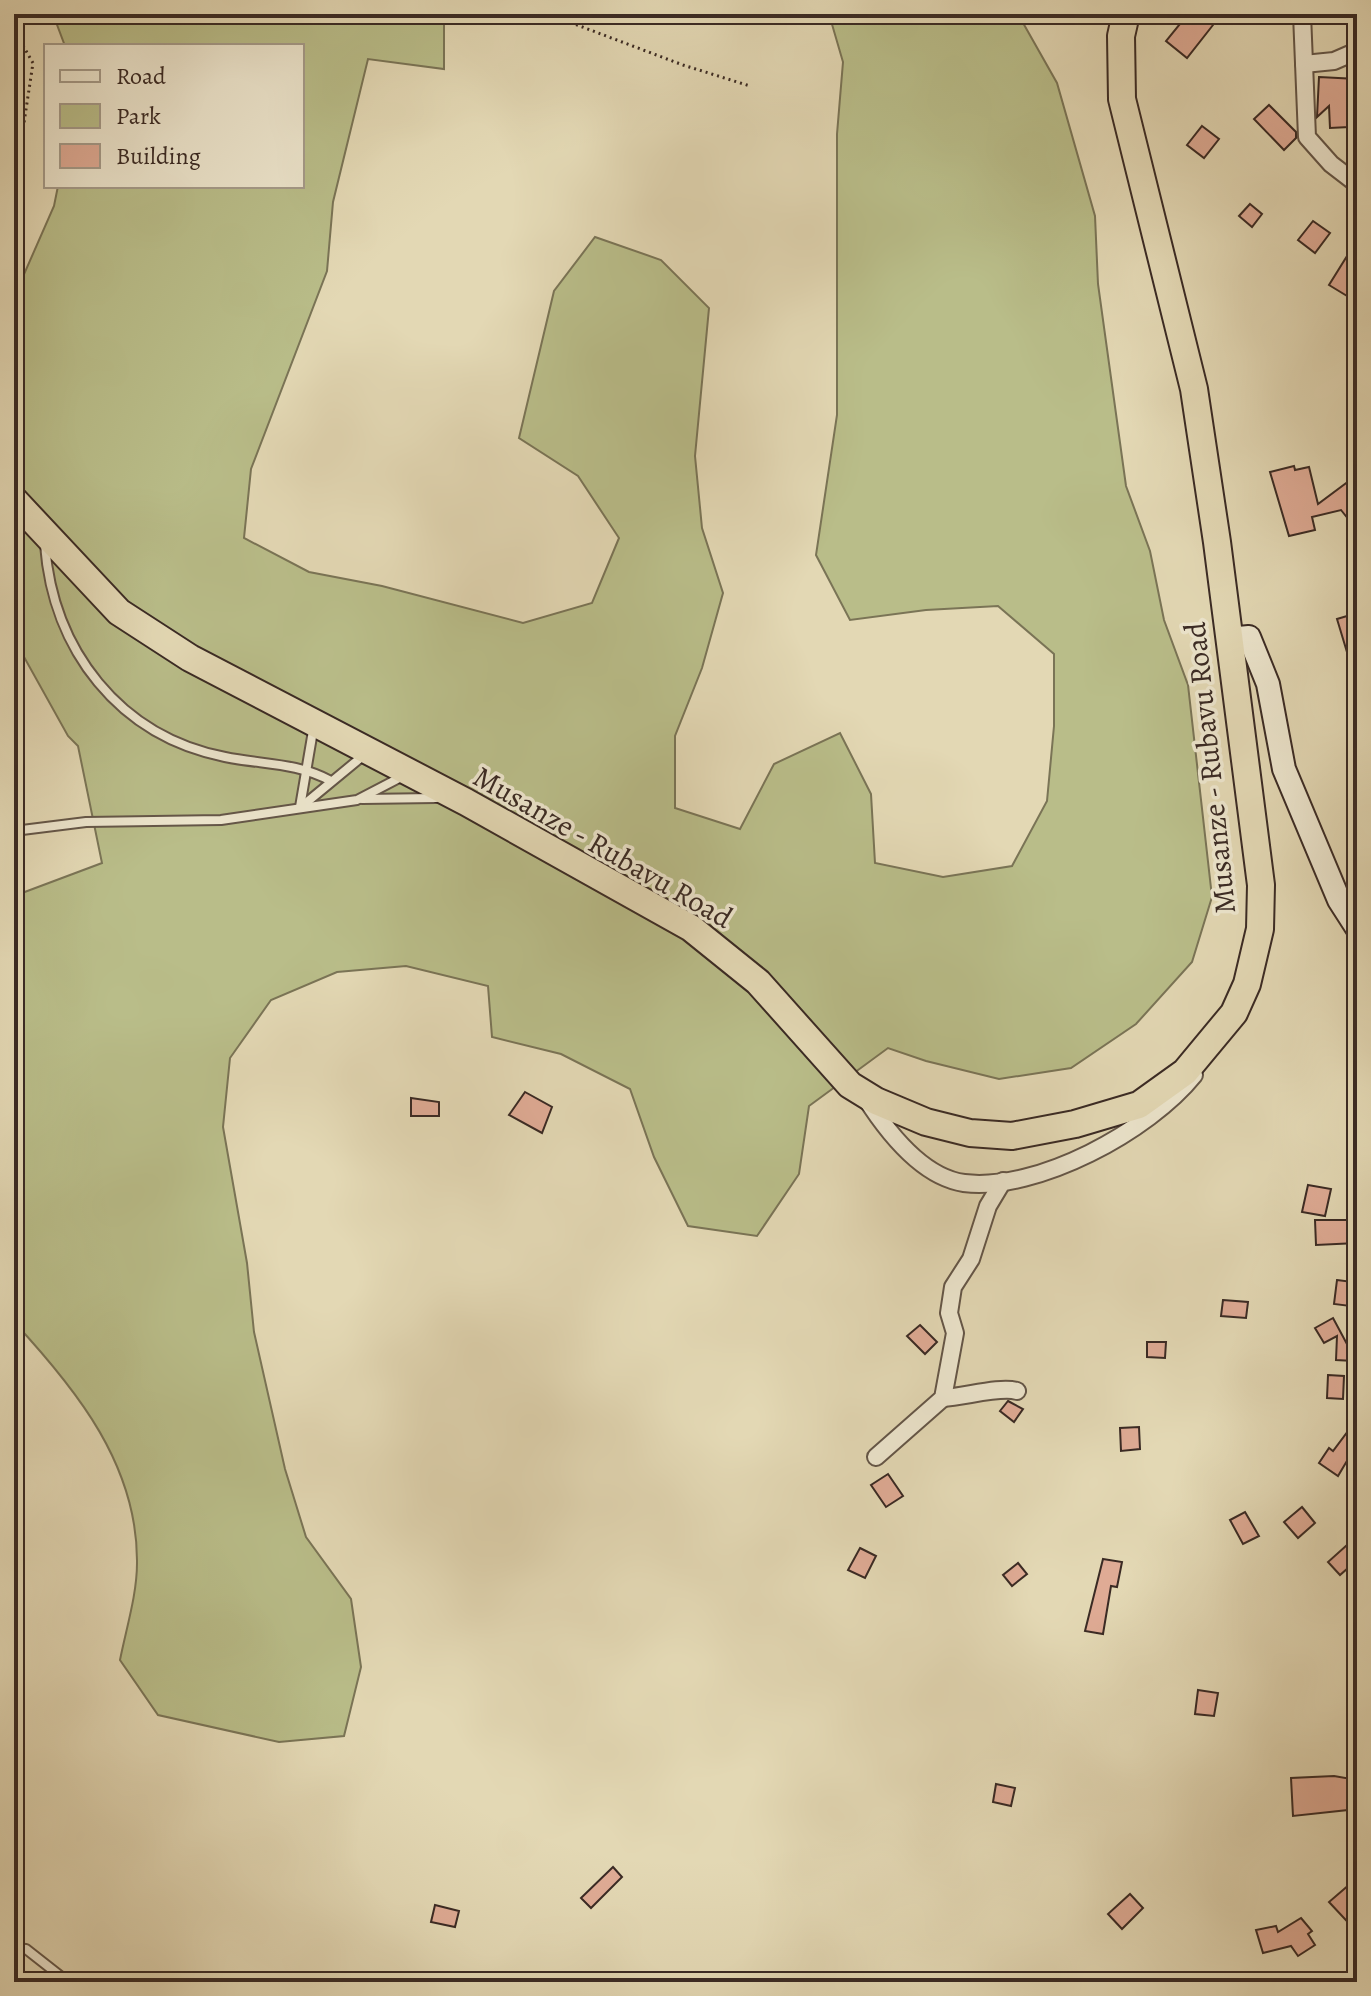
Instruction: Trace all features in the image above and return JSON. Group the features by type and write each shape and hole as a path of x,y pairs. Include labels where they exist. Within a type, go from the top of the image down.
{"highway":[{"name":"Musanze - Rubavu Road","path":"14,500 119,612 190,658 466,802 691,928 758,982 850,1085 862,1092 926,1122 970,1133 1012,1136 1139,1105 1185,1072 1234,1013 1247,984 1260,929 1261,885 1194,389 1122,99 1121,36 1126,14"}],"main road":[{"path":"1228,639 1249,637 1268,684 1284,769 1339,900 1357,928"}],"street":[{"path":"1302,14 1307,137 1331,164 1357,184"},
{"path":"1304,64 1334,61 1357,51"},
{"path":"862,1092 884,1126 930,1169 963,1183 1023,1180 1126,1133 1179,1094 1211,1054 1234,1013"},
{"path":"943,1398 955,1333 949,1313 953,1287 971,1259 988,1206 1003,1181"},
{"path":"876,1457 943,1398 979,1395 1006,1388 1017,1391"}],"lane":[{"path":"45,535 47,573 58,616 79,660 111,700 132,718 176,741 223,757 306,767 331,781"},
{"path":"300,807 314,723"},
{"path":"300,807 368,752"},
{"path":"357,800 410,772"},
{"path":"14,831 86,822 221,820 357,800 423,796 466,802"},
{"path":"14,1948 26,1949 68,1982"}],"path":[{"path":"548,14 683,65 750,86"},
{"path":"14,30 33,63 14,189"}],"green space":[{"path":"53,14 444,14 444,69 368,59 333,202 327,271 251,469 244,538 309,572 382,586 523,623 592,603 619,538 578,476 519,438 554,291 595,237 661,260 709,308 695,456 702,528 723,593 702,668 675,736 675,808 740,829 774,764 840,733 871,794 875,863 943,877 1012,866 1047,801 1054,726 1054,654 998,606 926,610 850,620 816,555 837,415 837,134 843,62 829,14 1018,14 1057,83 1095,216 1098,284 1126,486 1150,551 1164,620 1188,685 1212,897 1192,962 1136,1024 1071,1068 999,1079 888,1048 809,1106 799,1174 757,1236 688,1226 654,1157 630,1089 561,1054 492,1037 488,986 406,966 337,972 271,1000 230,1058 223,1127 247,1263 254,1332 285,1469 306,1537 351,1599 361,1667 344,1736 279,1742 158,1715 120,1660 137,1575 135,1528 127,1494 100,1432 81,1403 14,1322 14,896 102,863 78,746 68,736 14,639 14,297 54,206 58,188 304,188 304,44 64,44"},
{"path":"735,14 829,14 747,18"}],"building":[{"path":"1188,14 1200,14 1213,25 1187,58 1166,41"},
{"path":"1319,77 1357,79 1357,122 1349,122 1349,127 1330,128 1329,106 1317,117"},
{"path":"1269,105 1296,132 1296,138 1284,150 1254,119"},
{"path":"1202,126 1219,139 1204,158 1187,145"},
{"path":"1250,204 1262,214 1252,227 1239,216"},
{"path":"1313,221 1330,233 1315,253 1298,240"},
{"path":"1357,240 1357,302 1329,285"},
{"path":"1294,466 1295,470 1309,467 1318,504 1357,475 1357,530 1341,510 1312,517 1315,530 1289,536 1270,472"},
{"path":"1357,613 1357,672 1353,672 1337,619"},
{"path":"525,1092 552,1107 542,1133 509,1115"},
{"path":"411,1098 439,1102 439,1116 411,1116"},
{"path":"1308,1185 1331,1189 1325,1216 1302,1212"},
{"path":"1315,1220 1357,1220 1357,1243 1316,1245"},
{"path":"1337,1280 1353,1282 1350,1306 1334,1304"},
{"path":"1223,1300 1248,1302 1246,1318 1221,1316"},
{"path":"1333,1318 1348,1346 1354,1346 1354,1361 1336,1360 1337,1336 1324,1343 1315,1328"},
{"path":"920,1325 937,1342 925,1354 907,1336"},
{"path":"1147,1342 1166,1342 1165,1358 1147,1357"},
{"path":"1328,1375 1344,1376 1343,1399 1327,1398"},
{"path":"1008,1401 1023,1409 1014,1422 1000,1411"},
{"path":"1357,1419 1357,1444 1338,1476 1319,1463 1329,1448 1333,1451"},
{"path":"1139,1427 1140,1449 1121,1451 1120,1428"},
{"path":"888,1474 903,1496 886,1507 871,1485"},
{"path":"1302,1507 1315,1523 1298,1538 1284,1522"},
{"path":"1245,1512 1259,1536 1243,1544 1230,1520"},
{"path":"1347,1545 1357,1560 1340,1575 1328,1562"},
{"path":"860,1548 876,1556 865,1578 848,1570"},
{"path":"1103,1559 1122,1562 1117,1587 1111,1586 1103,1634 1085,1631"},
{"path":"1018,1563 1027,1574 1012,1586 1003,1575"},
{"path":"1198,1690 1218,1693 1214,1716 1195,1714"},
{"path":"1334,1776 1357,1780 1357,1809 1293,1816 1291,1778"},
{"path":"996,1784 1015,1788 1011,1806 993,1802"},
{"path":"613,1867 622,1877 591,1908 581,1898"},
{"path":"1357,1878 1357,1932 1329,1902"},
{"path":"1130,1894 1143,1908 1122,1929 1108,1914"},
{"path":"435,1905 459,1911 455,1927 431,1922"},
{"path":"1301,1918 1312,1931 1308,1934 1315,1945 1298,1956 1291,1946 1263,1953 1256,1930 1276,1926 1278,1932"}]}
